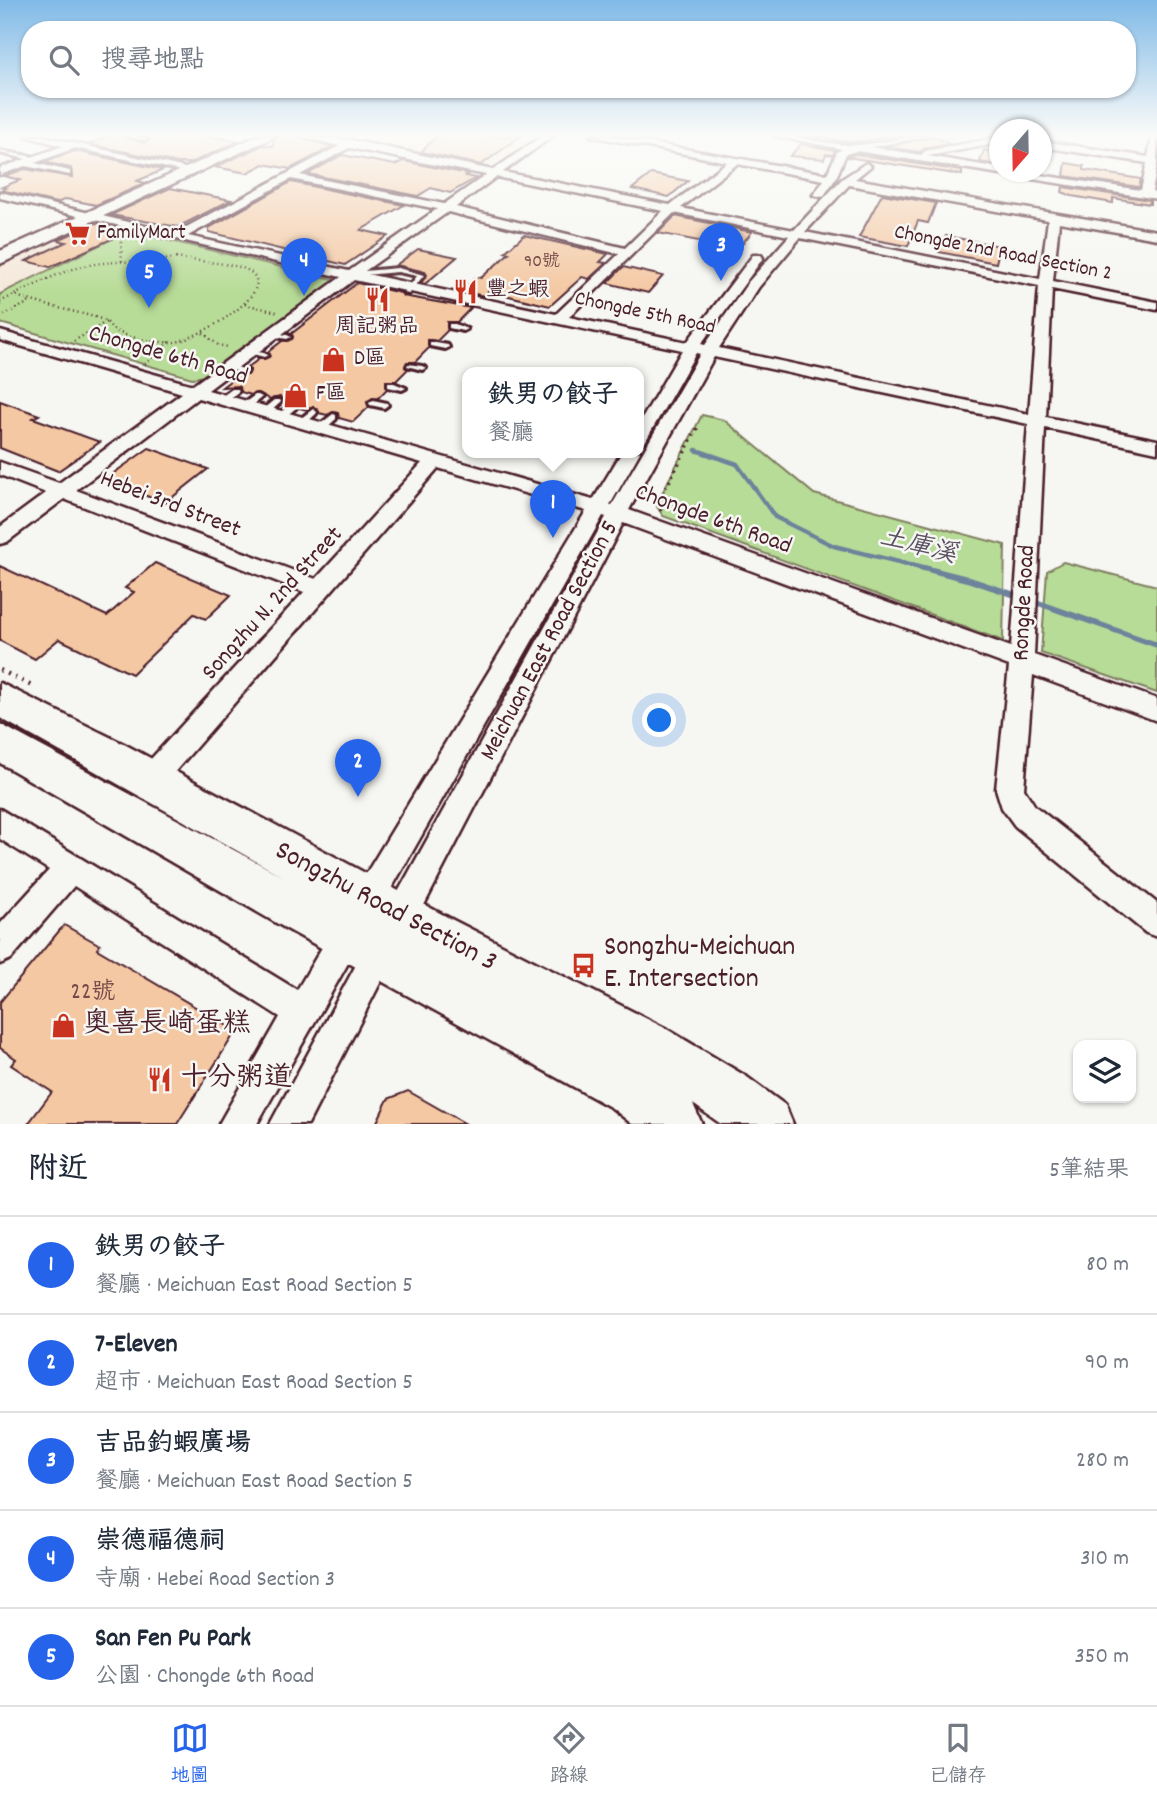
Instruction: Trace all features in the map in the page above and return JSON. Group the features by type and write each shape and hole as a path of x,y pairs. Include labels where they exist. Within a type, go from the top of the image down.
{"main road":[{"path":"0,258 139,188"},
{"path":"0,248 146,188"},
{"name":"Songzhu Road Section 3","path":"16,692 373,927 631,1089 675,1124"},
{"name":"Songzhu Road Section 3","path":"0,742 373,927 618,1030 731,1096 766,1124"}],"street":[{"path":"178,236 268,188"},
{"path":"352,188 447,208 627,252"},
{"path":"0,537 196,391 236,369 328,300 353,274 474,188"},
{"name":"Chongde 2nd Road Section 2","path":"569,188 1157,306"},
{"path":"560,318 671,210 699,188"},
{"name":"Meichuan East Road Section 5","path":"644,431 701,350 754,284 788,233 831,188"},
{"path":"889,188 1157,234"},
{"path":"1111,188 1152,195"},
{"name":"Chongde 5th Road","path":"0,195 353,274 374,283 560,318 1157,446"},
{"name":"Rongde Road","path":"1054,216 1046,285 1022,660 1010,789 1012,799 1025,816 1157,922"},
{"name":"Chongde 6th Road","path":"0,335 196,391 230,395 318,419 434,461 608,511 1157,710"},
{"name":"Meichuan East Road Section 5","path":"644,449 701,350"},
{"name":"Meichuan East Road Section 5","path":"237,1124 302,1012 373,927 608,511 629,458"},
{"name":"Meichuan East Road Section 5","path":"288,1124 373,927 639,458"},
{"name":"Songzhu N. 2nd Street","path":"149,781 434,461"},
{"name":"Hebei 3rd Street","path":"0,468 321,590"},
{"path":"0,823 302,1012"},
{"path":"0,948 71,867"}],"lane":[{"path":"353,274 385,270 416,273 421,275 426,294"},
{"path":"452,326 463,329"},
{"path":"433,344 445,347"},
{"path":"411,366 422,368"},
{"path":"391,385 402,388"},
{"path":"373,403 384,405"}],"path":[{"path":"121,235 122,263"},
{"path":"0,302 13,295 76,267 148,263 176,258 245,269 254,277 256,287 250,300 203,333 169,341 148,341 114,330 107,321 30,302 13,295"},
{"path":"0,317 30,302"},
{"path":"245,304 304,317"},
{"path":"57,352 107,321"},
{"path":"203,333 218,345 256,354"},
{"path":"132,372 152,359 169,341"},
{"path":"666,514 659,509 658,503 699,425"},
{"path":"0,670 16,692"}],"shaded area":[{"path":"98,224 128,231 0,294 0,266 88,226"}],"green space":[{"path":"128,231 333,279 334,283 205,376 192,378 0,323 0,294"},
{"path":"702,415 724,420 814,494 1005,545 1003,641 663,516 656,505"},
{"path":"1063,562 1157,586 1157,693 1041,653 1047,571"}],"building":[{"path":"134,188 96,205 66,199 57,203 1,190"},
{"path":"169,188 231,200 178,227 111,215"},
{"path":"279,188 323,188 404,205 361,230 388,236 345,265 209,232 209,228"},
{"path":"380,188 430,188 418,196"},
{"path":"433,188 458,188 450,193"},
{"path":"633,188 679,188 669,197"},
{"path":"1063,188 1073,188 1150,200 1150,204 1113,198 1113,203 1062,192"},
{"path":"882,194 936,203 928,223 918,221 908,246 859,237"},
{"path":"675,216 752,232 738,249 658,233"},
{"path":"95,223 129,231 50,267 26,261 66,242 58,240"},
{"path":"524,235 608,254 600,262 606,263 589,279 582,277 550,306 488,291 484,296 461,291 477,277 481,278 509,253 505,252"},
{"path":"946,236 1000,246 996,263 939,252"},
{"path":"418,249 457,257 425,284 421,283 427,275 425,272 396,265"},
{"path":"623,267 663,276 648,293 607,283"},
{"path":"357,283 401,293 403,296 471,308 457,322 447,322 448,330 437,341 428,340 429,348 415,362 407,362 405,367 408,369 396,381 386,381 387,389 378,398 367,401 369,407 353,422 339,418 338,413 319,413 313,406 307,410 299,408 298,402 287,404 280,397 270,400 259,393 251,395 241,392 238,386 222,387 239,374 248,375 250,370 247,368 259,359 269,357 268,352 282,341 292,339 291,334"},
{"path":"0,401 39,415 33,418 100,442 58,471 0,448"},
{"path":"149,448 208,469 165,503 104,480"},
{"path":"155,563 231,595 206,619 194,614 132,674 59,639 35,659 0,641 0,566 107,616 134,592 125,588"},
{"path":"64,925 100,945 97,949 236,1031 177,1124 28,1124 52,1092 11,1065 16,1059 0,1048 0,1002"},
{"path":"408,1091 466,1124 376,1124 388,1099"}],"waterway":[{"name":"土庫溪","path":"696,450 737,464 775,517 834,546 923,568"},
{"name":"土庫溪","path":"916,566 1021,597"},
{"name":"土庫溪","path":"1030,600 1157,645"}],"place":[{"name":"FamilyMart","path":"77,234"},
{"name":"吉品釣蝦廣場","path":"721,281"},
{"name":"豐之蝦","path":"466,291"},
{"name":"崇德福德祠","path":"304,296"},
{"name":"周記粥品","path":"377,299"},
{"name":"San Fen Pu Park","path":"149,308"},
{"name":"D區","path":"334,360"},
{"name":"F區","path":"296,395"},
{"name":"鉄男の餃子","path":"553,538"},
{"name":"7-Eleven","path":"358,797"},
{"name":"Songzhu-Meichuan E. Intersection","path":"584,965"},
{"name":"奧喜長崎蛋糕","path":"63,1026"},
{"name":"十分粥道","path":"160,1080"}]}
